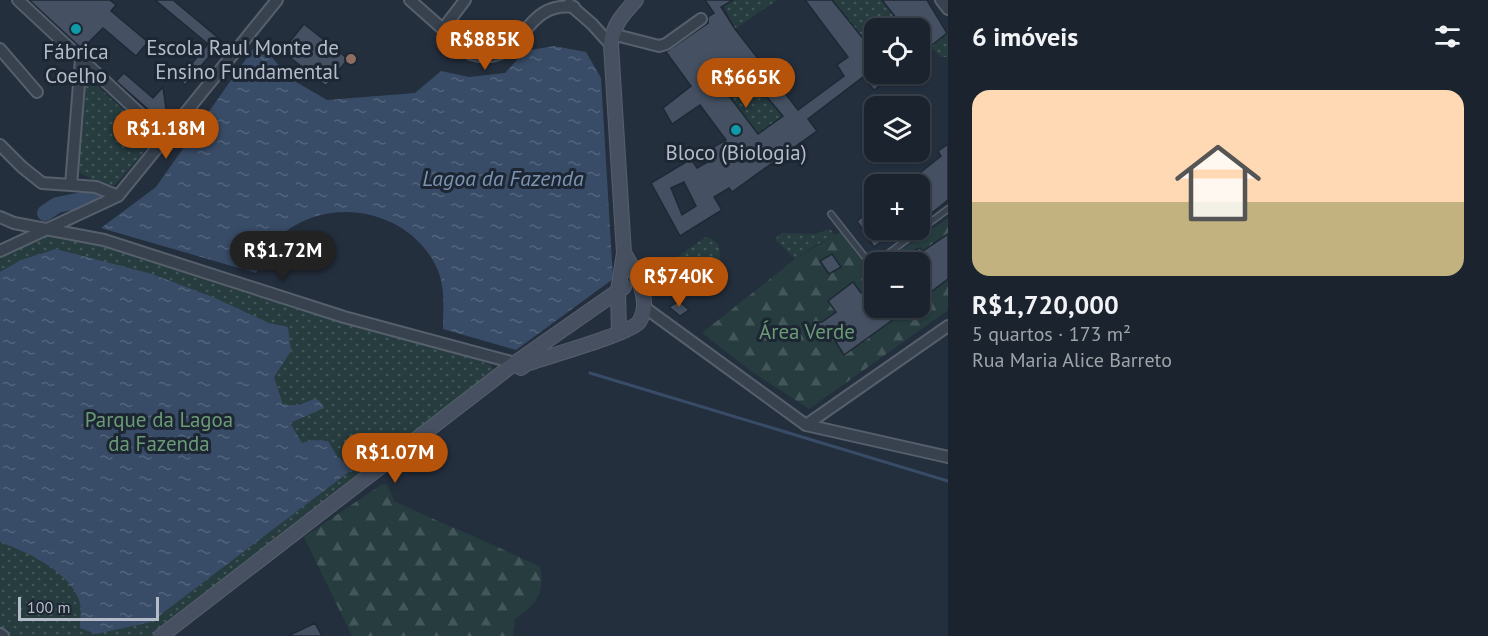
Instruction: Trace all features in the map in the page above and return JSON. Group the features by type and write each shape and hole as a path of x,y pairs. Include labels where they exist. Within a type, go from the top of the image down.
{"main road":[{"path":"619,333 618,291 624,253 611,40 616,24 636,0"},
{"path":"172,636 526,363 619,333 636,325 644,307 638,276 624,253"},
{"path":"161,636 515,363 638,276"}],"street":[{"path":"18,0 166,138"},
{"path":"0,251 118,196 277,0"},
{"path":"410,0 471,54 491,57 507,49 539,14 561,4 569,4 611,40 659,46 666,44 700,19"},
{"path":"443,29 465,0"},
{"path":"941,0 948,9"},
{"path":"2,56 37,92"},
{"path":"71,185 81,59"},
{"path":"0,145 42,183 96,187 118,196"},
{"path":"0,217 14,223 104,240 344,317 515,363"},
{"path":"644,307 806,425 948,457"},
{"path":"806,425 948,326"}],"lane":[{"path":"831,214 864,256 878,261 948,209"}],"green space":[{"path":"733,0 777,0 735,29 724,6"},
{"path":"832,0 882,0 896,18 864,18 864,40"},
{"path":"948,33 948,59 941,57 930,47"},
{"path":"745,71 783,116 758,134 723,88"},
{"path":"86,76 155,139 115,185 102,185 75,170 82,77"},
{"name":"Área Verde","path":"948,218 948,310 809,409 751,371 702,333 795,259 842,231 864,257 864,318 930,318 930,252 899,252 916,240 930,240 930,230"},
{"path":"830,229 835,236 795,259 775,239 781,233 815,234"},
{"name":"Parque da Lagoa da Fazenda","path":"43,235 108,244 302,311 473,359 491,365 494,371 490,377 156,636 3,636 0,633 0,255"},
{"path":"706,237 714,240 719,246 719,262 687,284 682,270 671,261"},
{"path":"387,484 394,501 540,567 541,584 538,597 515,619 513,636 352,636 304,537 381,485"}],"water":[{"name":"Lagoa da Fazenda","path":"258,42 291,79 327,100 415,93 441,71 469,77 505,73 525,51 554,46 586,52 601,78 613,279 516,350 443,329 443,289 436,266 424,247 408,232 389,221 368,214 347,212 325,214 304,221 285,232 276,241 256,273 101,228 156,187"},
{"name":"Parque da Lagoa da Fazenda","path":"56,249 152,274 215,298 269,323 288,327 291,351 274,377 283,405 299,405 314,399 320,401 324,408 290,423 302,443 312,440 328,441 338,458 354,468 151,622 96,634 80,628 80,603 66,580 34,557 0,542 0,272 21,260"}],"building":[{"name":"Fábrica Coelho","path":"29,0 110,0 116,5 111,11 148,42 136,56 103,28 82,49"},
{"name":"Fábrica Coelho","path":"155,0 173,0 222,41 185,85 179,79 208,44"},
{"path":"705,0 733,0 721,7 735,29 798,110 844,76 837,65 848,57 805,0 832,0 864,40 864,78 808,119 817,131 732,192 729,188 714,197 722,210 680,236 651,183 691,159 697,168 715,158 710,149 726,140 700,105 672,124 663,108 691,86 666,52 708,23 708,17 714,13","holes":["745,71 783,116 758,134 723,88","684,182 696,206 682,215 671,188"]},
{"path":"882,0 927,0 947,33 930,47 930,18 896,18"},
{"path":"304,24 348,59 326,86 282,51"},
{"name":"Fábrica Coelho","path":"124,73 153,98 163,87 166,109 158,118 116,81"},
{"path":"869,84 882,84 874,90"},
{"path":"948,144 948,200 930,214 930,174 918,174 941,156 938,151"},
{"path":"864,216 864,232 857,221"},
{"path":"948,234 948,279 930,292 930,252 912,251 920,248 923,251"},
{"path":"869,240 883,240 874,247"},
{"path":"832,254 841,267 829,274 820,261"},
{"path":"853,282 861,293 864,291 864,318 895,318 844,355 834,339 814,334 816,322 822,322 836,312 828,301"},
{"path":"679,301 689,310 680,316 669,307"},
{"path":"315,623 322,636 288,636"}],"waterway":[{"path":"45,213 57,205 92,198"},
{"path":"590,373 948,481"}],"place":[{"name":"Fábrica Coelho","path":"76,29"},
{"name":"Escola Raul Monte de Ensino Fundamental","path":"351,59"},
{"name":"Bloco (Biologia)","path":"736,130"}]}
